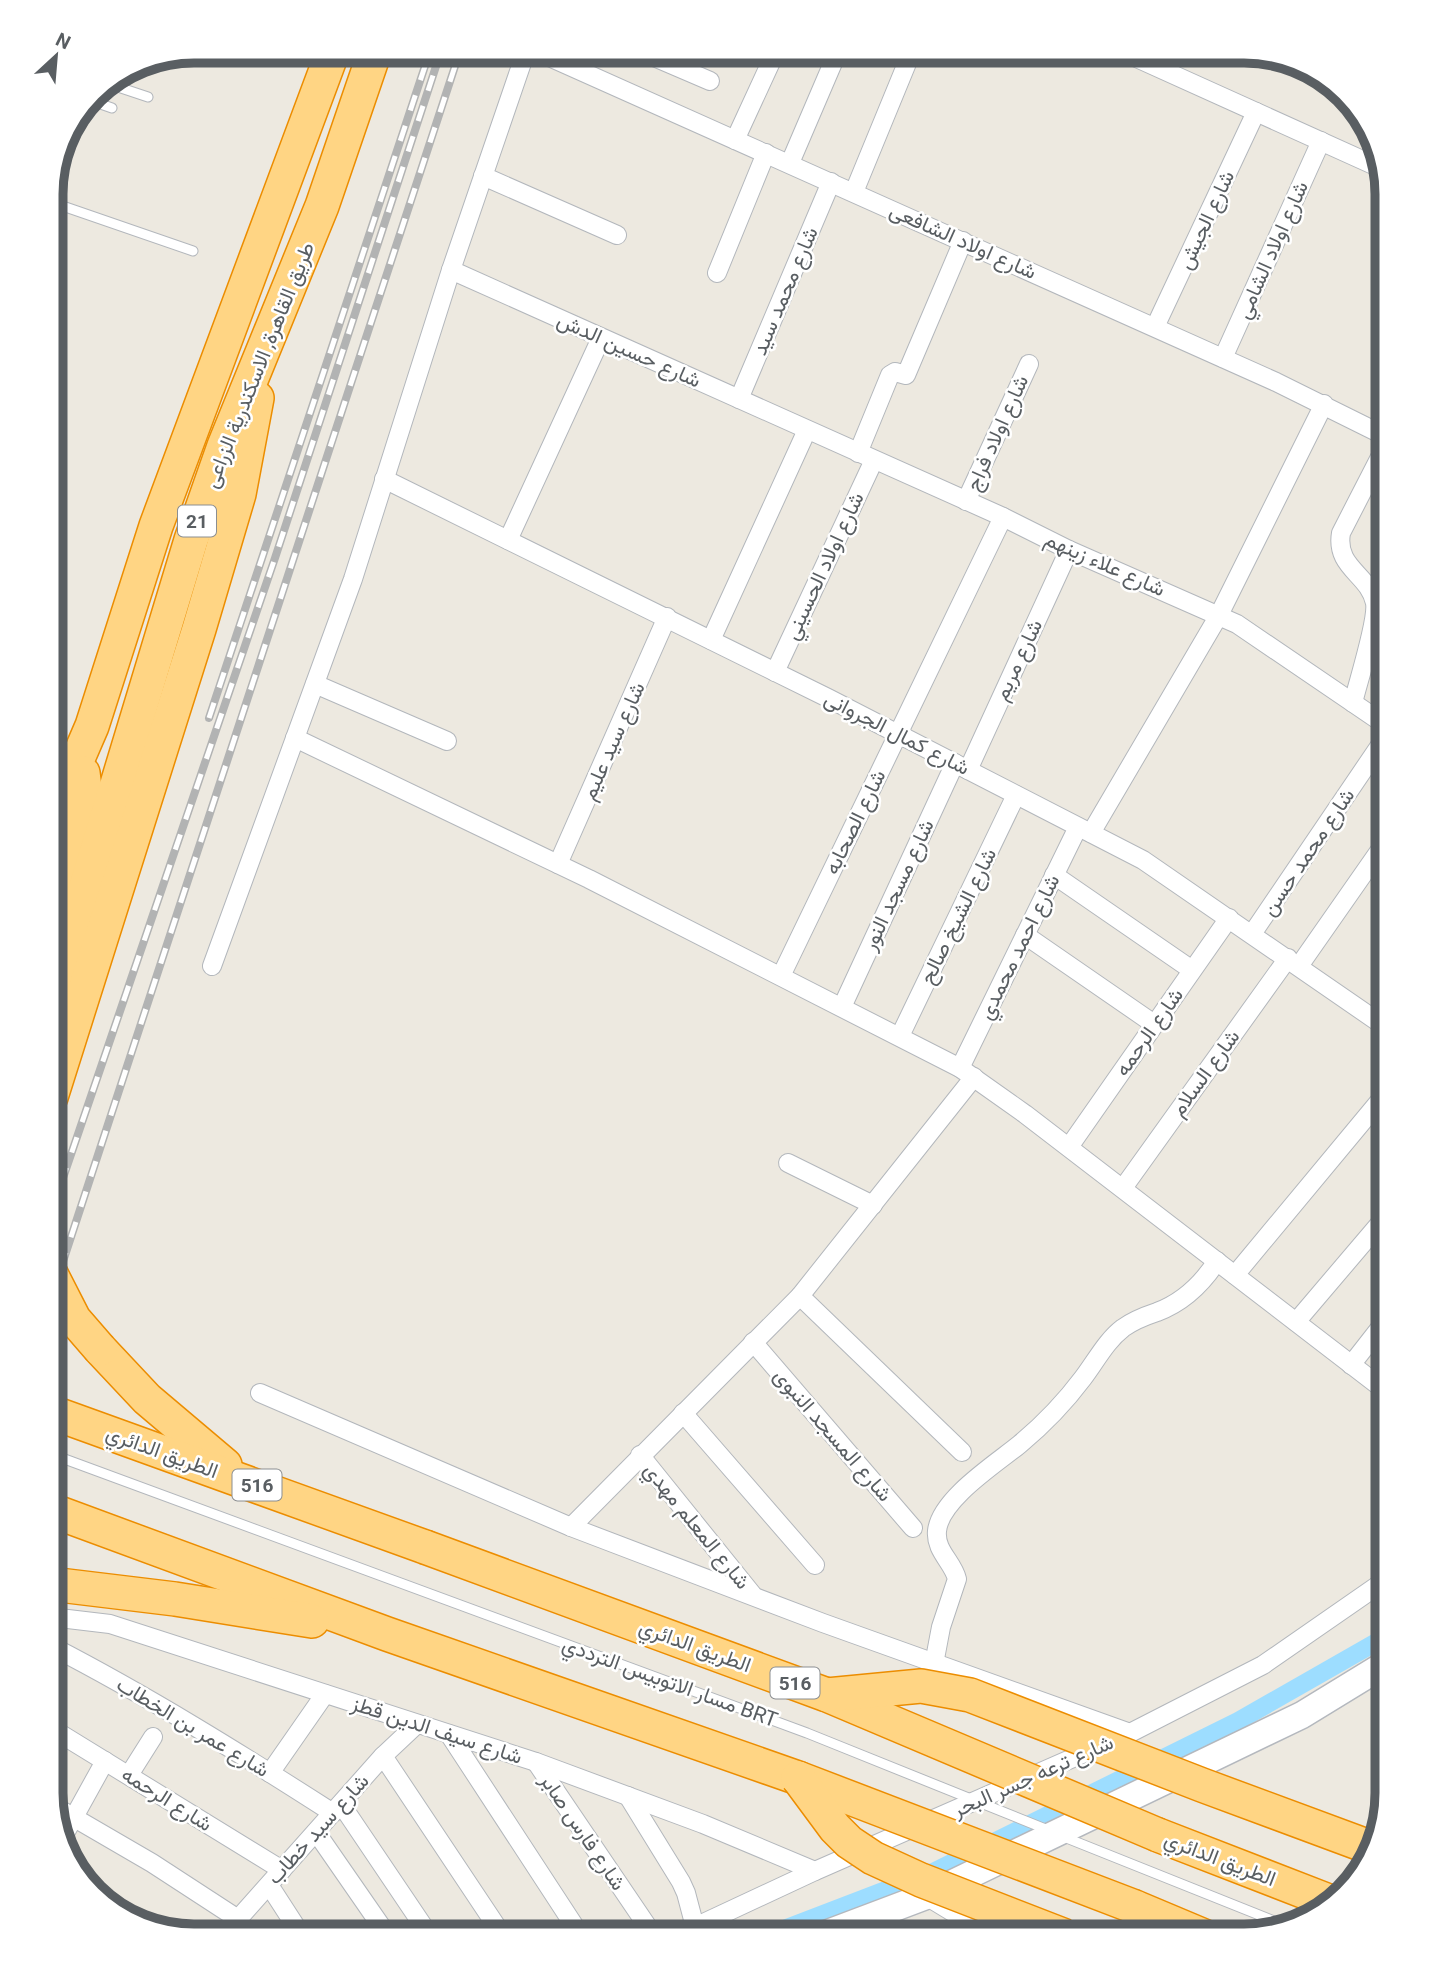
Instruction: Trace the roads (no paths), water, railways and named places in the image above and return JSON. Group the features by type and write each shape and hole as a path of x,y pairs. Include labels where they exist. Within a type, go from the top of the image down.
{"highway":[{"name":"طريق القاهرة, الاسكندرية الزراعى","path":"63,793 86,740 156,526 329,63"},
{"name":"طريق القاهرة, الاسكندرية الزراعى","path":"63,966 191,540 224,446 322,206 371,63"},
{"path":"63,1059 199,629 244,474 265,345"},
{"path":"63,774 86,740"},
{"path":"63,866 85,788 86,740"},
{"path":"63,1297 74,1319 147,1399 215,1458 250,1483"},
{"name":"الطريق الدائري","path":"63,1416 827,1695 1158,1835 1322,1898"},
{"path":"63,1514 387,1634 798,1778 1175,1924"},
{"path":"63,1585 175,1599 387,1634"},
{"path":"827,1695 921,1686 970,1695 1364,1845"},
{"path":"798,1778 835,1828 849,1842 873,1858 921,1880 1034,1924"}],"street":[{"path":"212,966 353,579 451,270 522,63"},
{"name":"شارع اولاد الشافعى","path":"563,63 1155,327 1324,404 1375,431"},
{"path":"668,63 710,81"},
{"path":"735,140 770,63"},
{"path":"790,163 833,63"},
{"path":"854,192 907,63"},
{"path":"1148,63 1372,164"},
{"name":"شارع الجيش","path":"1155,327 1256,112"},
{"name":"شارع اولاد الشامي","path":"1223,358 1321,141"},
{"path":"717,273 766,153"},
{"path":"484,176 617,235"},
{"name":"شارع محمد سيد","path":"739,399 831,182"},
{"name":"شارع اولاد الحسيني","path":"775,672 866,456 890,375 895,372 906,375 963,241"},
{"name":"شارع حسين الدش","path":"451,270 807,430"},
{"path":"508,540 601,338"},
{"name":"شارع اولاد فراج","path":"966,501 1028,364"},
{"name":"شارع احمد محمدي","path":"571,1527 800,1296 873,1205 967,1072 1025,935 1054,875 1219,615 1324,404"},
{"path":"712,640 807,430"},
{"name":"شارع علاء زينهم","path":"807,430 1237,624 1375,718"},
{"path":"1375,467 1342,533 1340,543 1341,553 1372,593 1375,605"},
{"name":"شارع كمال الجروانى","path":"384,479 667,617 1143,860 1375,1019"},
{"name":"شارع الصحابه","path":"780,976 1003,517"},
{"name":"شارع مريم","path":"961,766 1069,550"},
{"path":"1353,703 1375,613"},
{"name":"شارع سيد عليم","path":"558,864 667,617"},
{"path":"315,684 447,741"},
{"path":"295,738 558,864 967,1072 1123,1188 1375,1383"},
{"name":"شارع محمد حسن","path":"1252,934 1375,753"},
{"name":"شارع مسجد النور","path":"842,1007 961,766"},
{"name":"شارع الشيخ صالح","path":"900,1036 1017,795"},
{"name":"شارع السلام","path":"1123,1188 1375,856"},
{"path":"1054,875 1192,970"},
{"name":"شارع الرحمه","path":"1069,1147 1229,918"},
{"path":"1025,935 1154,1024"},
{"path":"1235,1275 1375,1106"},
{"path":"788,1163 873,1205"},
{"path":"1296,1322 1375,1229"},
{"path":"934,1664 941,1627 957,1579 937,1541 939,1522 949,1506 974,1481 1046,1420 1073,1391 1116,1334 1136,1320 1176,1303 1192,1292 1217,1261"},
{"path":"800,1296 962,1452"},
{"path":"1351,1365 1375,1334"},
{"name":"شارع المسجد النبوى","path":"753,1342 913,1528"},
{"path":"260,1393 571,1527 934,1664 1130,1733"},
{"path":"683,1413 815,1565"},
{"name":"شارع المعلم مهدي","path":"640,1455 754,1597"},
{"name":"شارع ترعه جسر البحر","path":"701,1924 815,1871 1130,1733 1263,1665 1375,1587"},
{"name":"شارع سيف الدين قطز","path":"63,1619 110,1624 536,1762 703,1824 815,1871"},
{"name":"شارع عمر بن الخطاب","path":"63,1652 270,1773 337,1808"},
{"path":"874,1924 926,1896 1302,1715 1375,1670"},
{"path":"270,1773 326,1694"},
{"name":"شارع سيد خطاب","path":"234,1924 383,1756 416,1725"},
{"path":"449,1734 573,1924"},
{"name":"شارع الرحمه","path":"63,1735 282,1870"},
{"path":"129,1775 153,1737"},
{"path":"383,1756 495,1924"},
{"path":"68,1829 106,1761"},
{"name":"شارع فارس صابر","path":"536,1762 649,1924"},
{"path":"628,1796 681,1882 694,1924"},
{"path":"337,1808 421,1924"},
{"path":"64,1812 152,1863 238,1919"},
{"path":"316,1832 380,1924"},
{"path":"269,1885 294,1924"},
{"path":"926,1896 972,1924"}],"lane":[{"path":"119,87 148,97"},
{"path":"100,104 112,108"},
{"path":"63,206 193,251"},
{"name":"مسار الاتوبيس الترددي BRT","path":"63,1458 807,1733 1274,1921"}],"waterway":[{"path":"797,1924 933,1872 1238,1721 1375,1643"}],"railway":[{"path":"209,718 426,63"},
{"path":"63,1178 275,558 437,63"},
{"path":"63,1261 456,63"}]}
